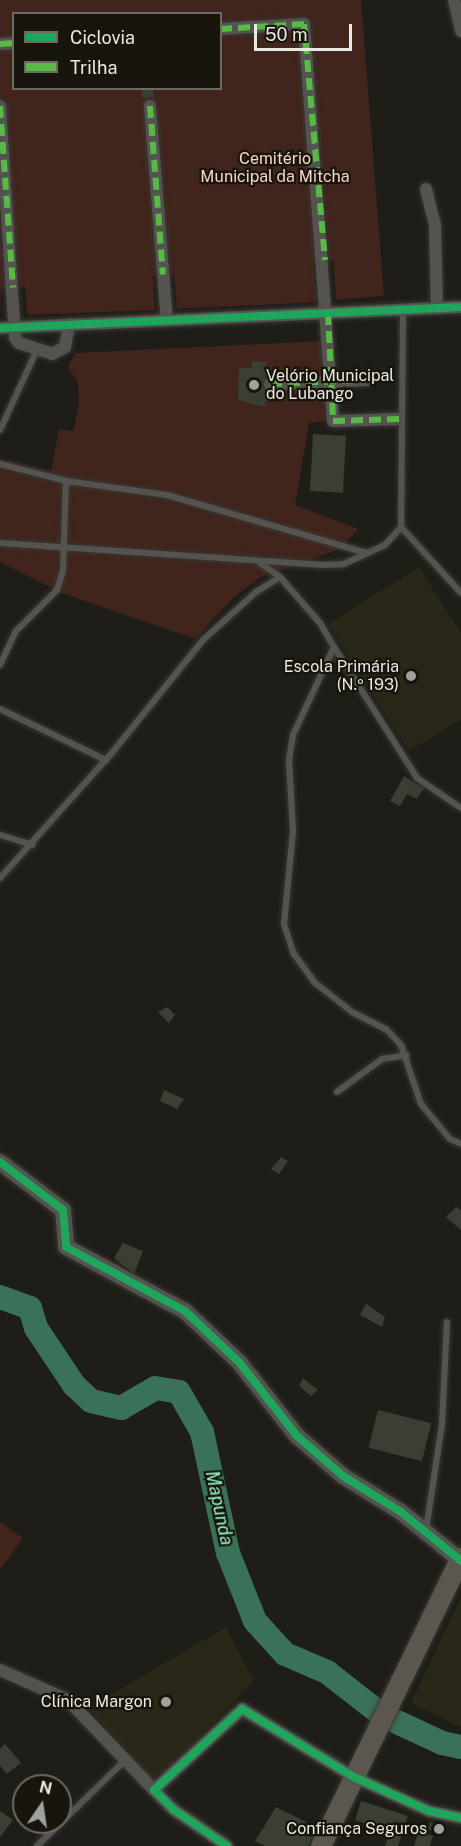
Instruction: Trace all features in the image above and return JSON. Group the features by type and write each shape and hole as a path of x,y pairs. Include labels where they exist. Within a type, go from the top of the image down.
{"main road":[{"path":"321,1846 461,1560"}],"street":[{"path":"454,0 461,31"},
{"path":"222,29 304,24 328,313 333,420 399,418"},
{"path":"0,106 14,327 19,343 37,350 59,352 69,336 69,324"},
{"path":"150,106 167,320"},
{"path":"426,189 435,225 437,308"},
{"path":"0,328 461,307"},
{"path":"270,384 366,380"},
{"path":"0,1162 63,1210 66,1247 185,1311 239,1362 297,1436 343,1476 426,1532 461,1560"},
{"path":"0,1670 68,1700 124,1761 174,1810 227,1846"},
{"path":"154,1790 242,1708 354,1777 429,1811 461,1818"}],"lane":[{"path":"0,543 64,550 260,563 344,564 384,545 401,526 403,310"},
{"path":"0,430 37,350"},
{"path":"0,464 66,481 167,495 366,553"},
{"path":"0,665 16,631 57,590 64,550 66,481"},
{"path":"401,526 461,593"},
{"path":"260,563 280,577 320,623 417,778 461,808"},
{"path":"0,878 106,760 203,640 256,591 280,577"},
{"path":"333,647 293,735 289,760 293,831 284,924 294,954 314,982 352,1012 387,1030 406,1055 422,1104 450,1139 461,1144"},
{"path":"0,709 106,760"},
{"path":"0,835 32,845"},
{"path":"337,1092 382,1059 406,1055"},
{"path":"426,1532 442,1424 447,1322"},
{"path":"37,1846 124,1761"}],"shaded area":[{"name":"Escola Primária (N.º 193)","path":"419,567 461,633 461,719 409,751 328,624"},
{"path":"461,1597 461,1727 411,1703"},
{"name":"Clínica Margon","path":"226,1627 254,1681 163,1775 152,1780 88,1708"}],"green space":[{"name":"Cemitério Municipal da Mitcha","path":"0,0 361,0 384,296 336,300 333,260 313,262 317,302 177,309 174,274 153,276 155,310 27,315 25,287 1,290 0,316"},
{"path":"324,341 327,421 309,423 295,505 358,529 340,549 261,577 234,597 195,639 62,593 0,562 0,459 51,471 59,429 73,431 79,404 78,383 68,367 75,353"},
{"path":"0,1522 23,1538 0,1570"}],"building":[{"path":"142,90 153,90 154,97 142,98"},
{"name":"Velório Municipal do Lubango","path":"252,361 266,362 266,368 271,368 270,401 265,401 265,407 238,400 239,368 252,368"},
{"path":"313,434 346,436 343,493 310,491"},
{"path":"404,776 424,788 417,799 407,794 400,806 390,801"},
{"path":"167,1007 175,1015 169,1023 158,1012"},
{"path":"164,1090 184,1099 177,1109 160,1101"},
{"path":"281,1157 288,1161 279,1174 271,1169"},
{"path":"456,1207 461,1210 461,1230 446,1217"},
{"path":"123,1243 143,1251 134,1274 114,1258"},
{"path":"366,1304 385,1317 382,1327 360,1315"},
{"path":"303,1378 318,1390 311,1396 299,1386"},
{"path":"378,1410 431,1423 422,1461 369,1448"},
{"path":"5,1744 21,1763 7,1774 0,1766 0,1749"},
{"path":"361,1801 408,1816 398,1846 385,1846 390,1832 355,1820"},
{"path":"276,1807 318,1828 308,1846 265,1846 255,1841"},
{"path":"0,1811 12,1821 0,1837"},
{"path":"430,1822 447,1827 445,1835 428,1830"},
{"path":"418,1832 433,1836 430,1846 414,1846"}],"waterway":[{"name":"Mapunda","path":"0,1297 30,1308 36,1328 74,1385 91,1401 121,1408 155,1388 179,1392 202,1432 228,1553 255,1621 285,1654 327,1672 382,1715 442,1743 461,1747"}],"marked path":[{"path":"222,29 304,24 325,260"},
{"path":"0,44 12,43"},
{"path":"0,106 13,288"},
{"path":"150,106 163,275"},
{"path":"328,313 333,421 399,419"},
{"path":"270,384 366,380"}],"cycle path":[{"path":"0,328 461,307"},
{"path":"0,1162 63,1210 66,1247 185,1311 239,1362 297,1436 343,1476 401,1512 461,1561"},
{"path":"227,1846 174,1810 154,1790 242,1709 354,1777 429,1811 461,1818"}],"place":[{"name":"Velório Municipal do Lubango","path":"254,385"},
{"name":"Escola Primária (N.º 193)","path":"411,676"},
{"name":"Clínica Margon","path":"166,1702"},
{"name":"Confiança Seguros","path":"439,1829"}]}
